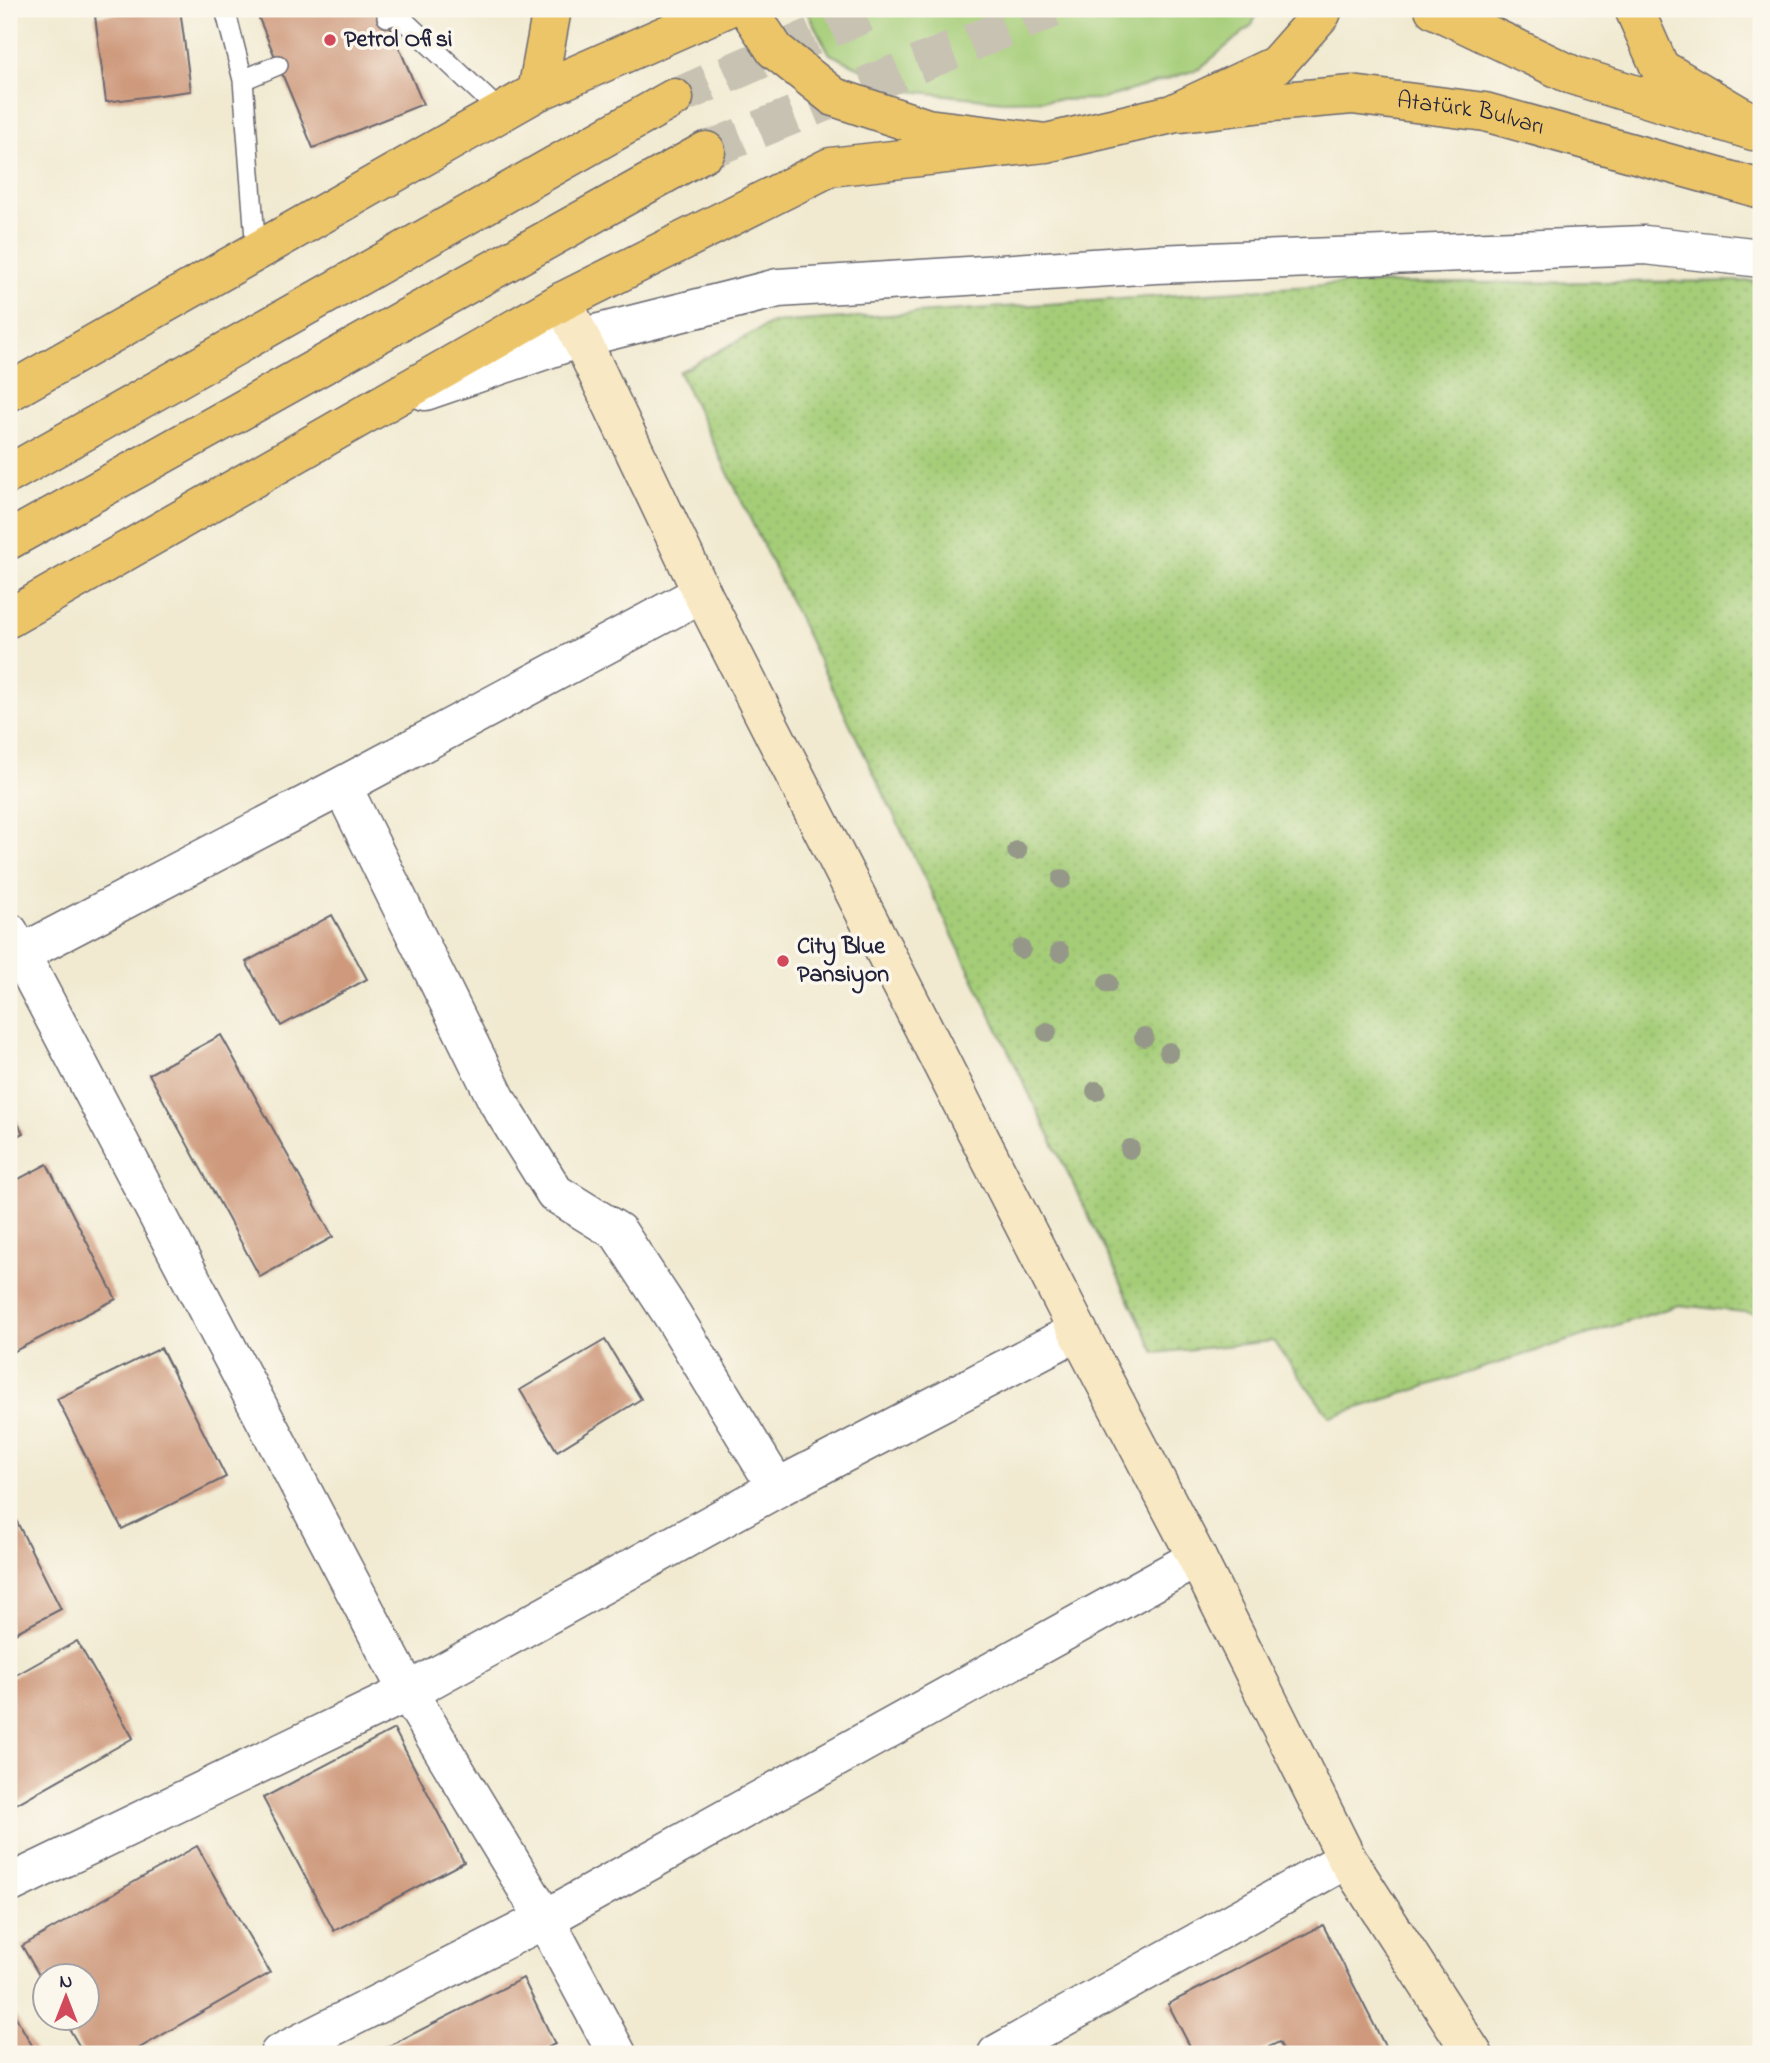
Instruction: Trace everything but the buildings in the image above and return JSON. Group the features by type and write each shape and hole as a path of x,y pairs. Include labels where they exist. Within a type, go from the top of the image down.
{"main road":[{"path":"537,92 552,9"},
{"path":"9,392 537,92 725,9"},
{"path":"748,9 775,50 834,97 927,128 1046,143"},
{"path":"9,618 563,301 830,167 1046,143 1172,114 1276,65 1323,9"},
{"path":"1434,9 1572,75 1761,134"},
{"path":"1634,9 1660,68 1761,128"},
{"name":"Atatürk Bulvarı","path":"1172,114 1352,95 1485,112 1761,189"},
{"path":"9,474 674,98"},
{"path":"9,540 706,150"}],"street":[{"path":"380,406 580,338 778,288 1156,264 1645,245 1761,258"},
{"path":"563,301 702,593 1078,1331 1197,1558 1347,1860 1473,2054"},
{"path":"617,2054 545,1919 408,1692 12,949 342,786 702,593"},
{"path":"342,786 498,1102 555,1193 618,1232 673,1316 777,1488"},
{"path":"9,1884 408,1692 777,1488 1078,1331"},
{"path":"279,2054 545,1919 1197,1558"},
{"path":"997,2054 1347,1860"}],"lane":[{"path":"225,9 243,80 256,252"},
{"path":"393,13 500,112"},
{"path":"243,80 278,65"}],"green space":[{"path":"805,9 1259,9 1252,25 1199,69 1103,99 1003,101 909,91 830,54"},
{"path":"1761,281 1761,1314 1679,1305 1330,1417 1273,1341 1155,1353 679,372 772,323 1339,284"}],"tunnel":[{"path":"674,98 875,9"},
{"path":"706,151 1053,9"}],"place":[{"name":"Petrol Ofisi","path":"330,40"},
{"name":"City Blue Pansiyon","path":"783,961"}]}
